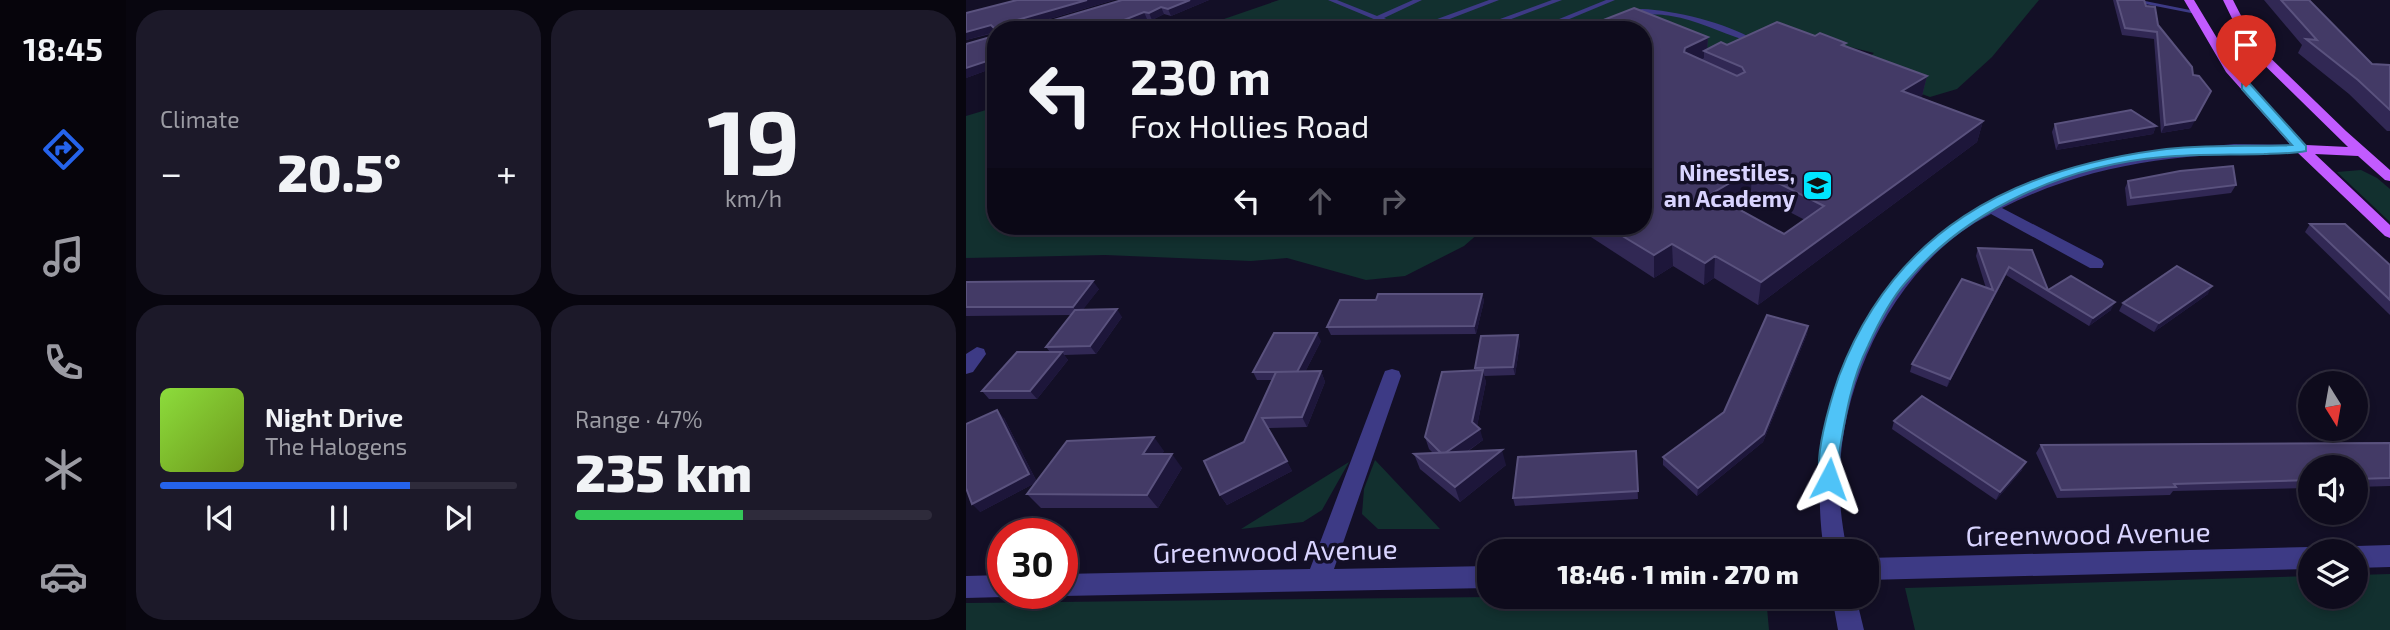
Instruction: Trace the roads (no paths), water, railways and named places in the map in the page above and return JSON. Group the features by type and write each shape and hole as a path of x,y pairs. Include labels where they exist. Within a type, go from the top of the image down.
{"main road":[{"path":"2228,0 2250,45 2390,177"},
{"path":"2192,6 2230,70 2302,149 2390,233"},
{"path":"2302,149 2362,152"}],"street":[{"path":"1833,539 1829,505 1830,453 1842,391 1874,317 1900,279 1946,233 1989,206 2063,174 2103,164 2161,153 2302,149"},
{"path":"1989,206 2096,264"},
{"path":"1318,580 1392,376"},
{"path":"2368,557 2390,556"},
{"name":"Greenwood Avenue","path":"1879,569 2298,558"},
{"name":"Greenwood Avenue","path":"1078,585 1477,577"},
{"path":"966,587 987,586"},
{"path":"1847,609 1851,630"}],"lane":[{"path":"1331,0 1383,21"},
{"path":"1378,19 1419,0"},
{"path":"1438,21 1496,0"},
{"path":"1500,21 1559,0"},
{"path":"1559,21 1612,0"},
{"path":"2128,0 2192,6"},
{"path":"1621,14 1645,9 1665,11 1750,40"},
{"path":"1738,46 1759,35"}],"place":[{"name":"Ninestiles, an Academy","path":"1818,186"}]}
